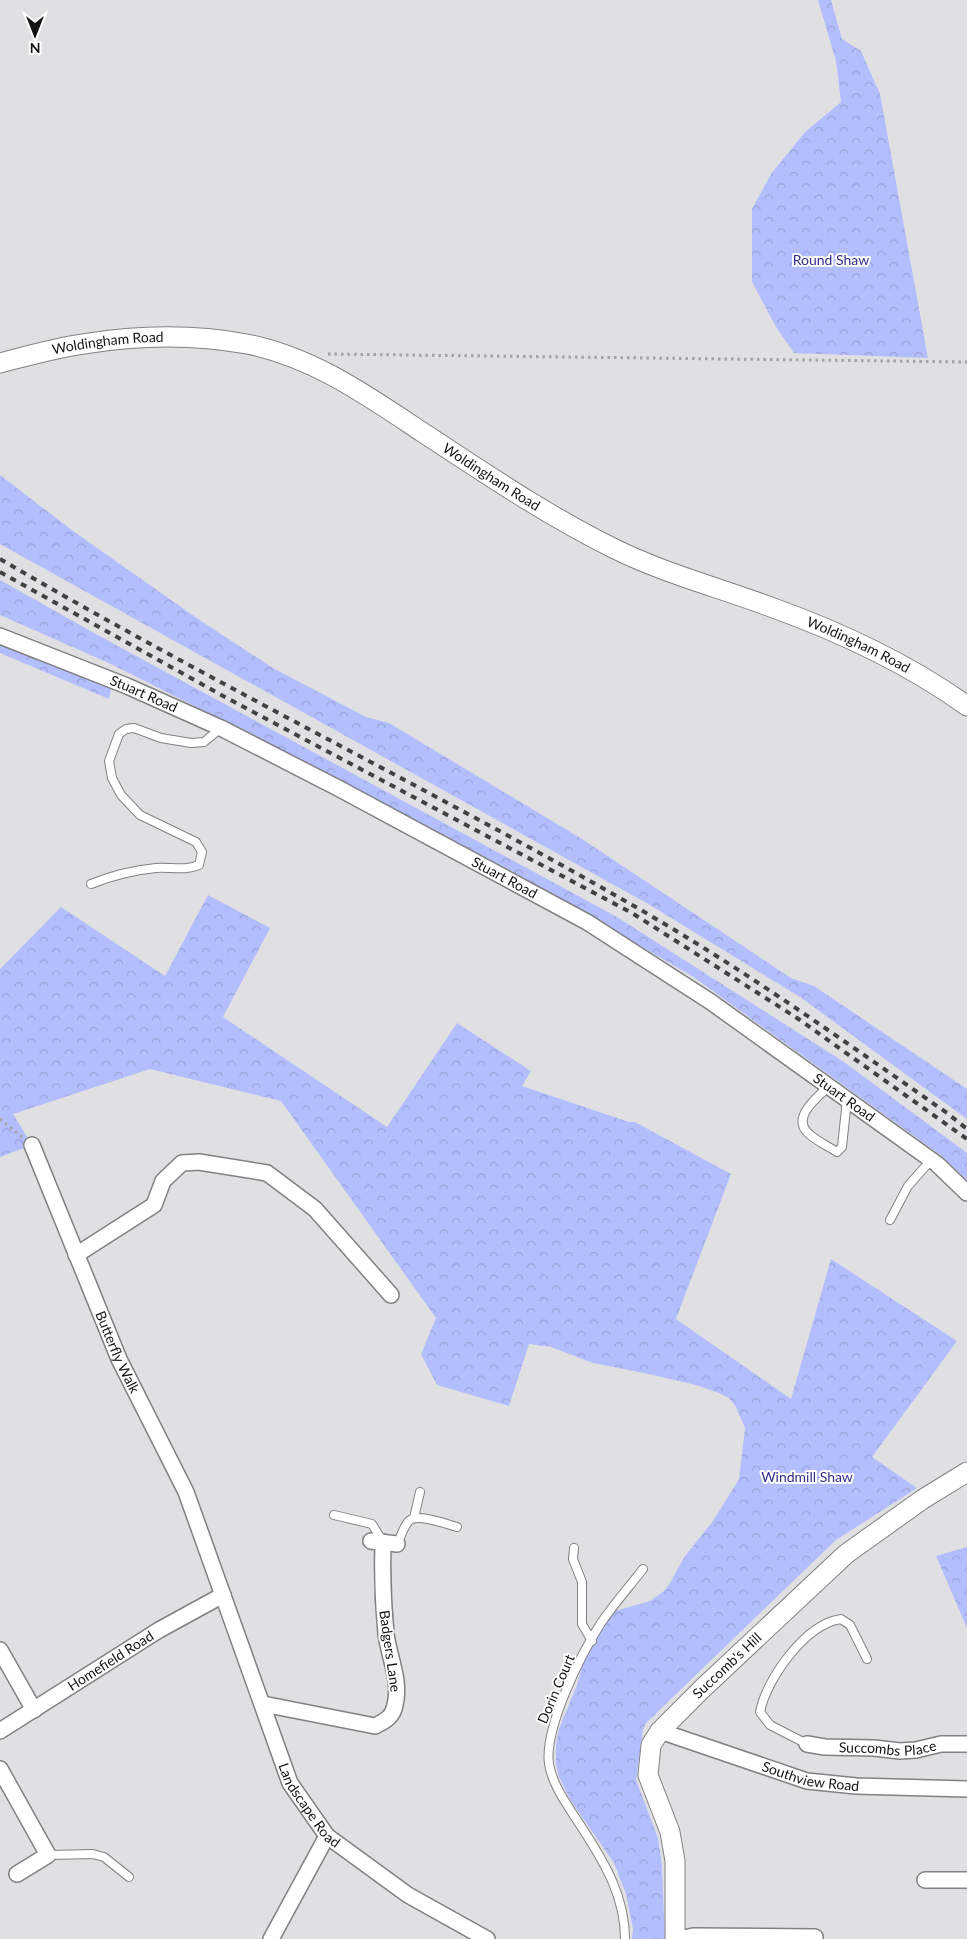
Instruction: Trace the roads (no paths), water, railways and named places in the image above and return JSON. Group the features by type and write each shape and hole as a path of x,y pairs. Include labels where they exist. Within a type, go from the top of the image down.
{"street":[{"name":"Woldingham Road","path":"0,362 82,344 180,336 248,344 284,354 326,372 362,392 550,516 616,550 686,578 768,606 845,636 910,668 967,706"},
{"name":"Stuart Road","path":"0,636 127,686 221,728 338,788 587,922 711,1002 829,1086 932,1160 967,1193"},
{"name":"Butterfly Walk","path":"32,1146 119,1359 186,1492 223,1595"},
{"path":"76,1255 154,1204 163,1181 182,1163 199,1162 267,1173 316,1209 391,1295"},
{"name":"Succomb's Hill","path":"675,1939 675,1861 670,1832 648,1775 651,1745 660,1731 703,1688 846,1554 923,1499 967,1472"},
{"name":"Badgers Lane","path":"263,1704 375,1726 389,1719 395,1706 397,1684 387,1636 382,1588 384,1542"},
{"name":"Landscape Road","path":"223,1595 290,1783 327,1836 408,1895 487,1939"},
{"name":"Homefield Road","path":"0,1731 158,1630 223,1595"},
{"path":"0,1650 34,1710"},
{"name":"Southview Road","path":"660,1731 807,1781 856,1786 967,1789"},
{"name":"Succombs Place","path":"807,1744 825,1747 874,1748 900,1751 916,1750 941,1744 967,1744"},
{"path":"0,1769 48,1855 16,1874"},
{"path":"271,1939 327,1836"},
{"path":"925,1880 967,1880"},
{"path":"679,1939 693,1936 815,1938"}],"lane":[{"path":"91,884 110,877 157,868 192,868 199,864 202,852 196,842 140,815 121,794 112,778 109,760 119,734 134,728 161,738 192,743 204,742 221,728"},
{"path":"829,1086 807,1107 803,1123 806,1131 837,1152 842,1147 847,1099"},
{"path":"890,1220 908,1186 932,1160"},
{"path":"414,1518 420,1492"},
{"path":"334,1515 372,1524 384,1542 414,1518 422,1518 457,1527"},
{"path":"574,1548 572,1559 582,1582 582,1624 592,1641"},
{"name":"Dorin Court","path":"625,1939 625,1924 620,1897 606,1865 556,1785 549,1763 550,1738 557,1715 601,1623 643,1569"},
{"path":"807,1744 770,1725 760,1712 762,1703 773,1681 791,1653 800,1641 811,1633 826,1623 840,1620 850,1625 867,1659"},
{"path":"48,1855 93,1854 104,1857 129,1877"}],"railway":[{"path":"0,559 157,648 476,818 634,906 714,954 792,1006 947,1113 967,1129"},
{"path":"0,572 225,697 632,913 797,1018 967,1139"}],"park label":[{"name":"Round Shaw","path":"831,260"},
{"name":"Windmill Shaw","path":"807,1477"}]}
